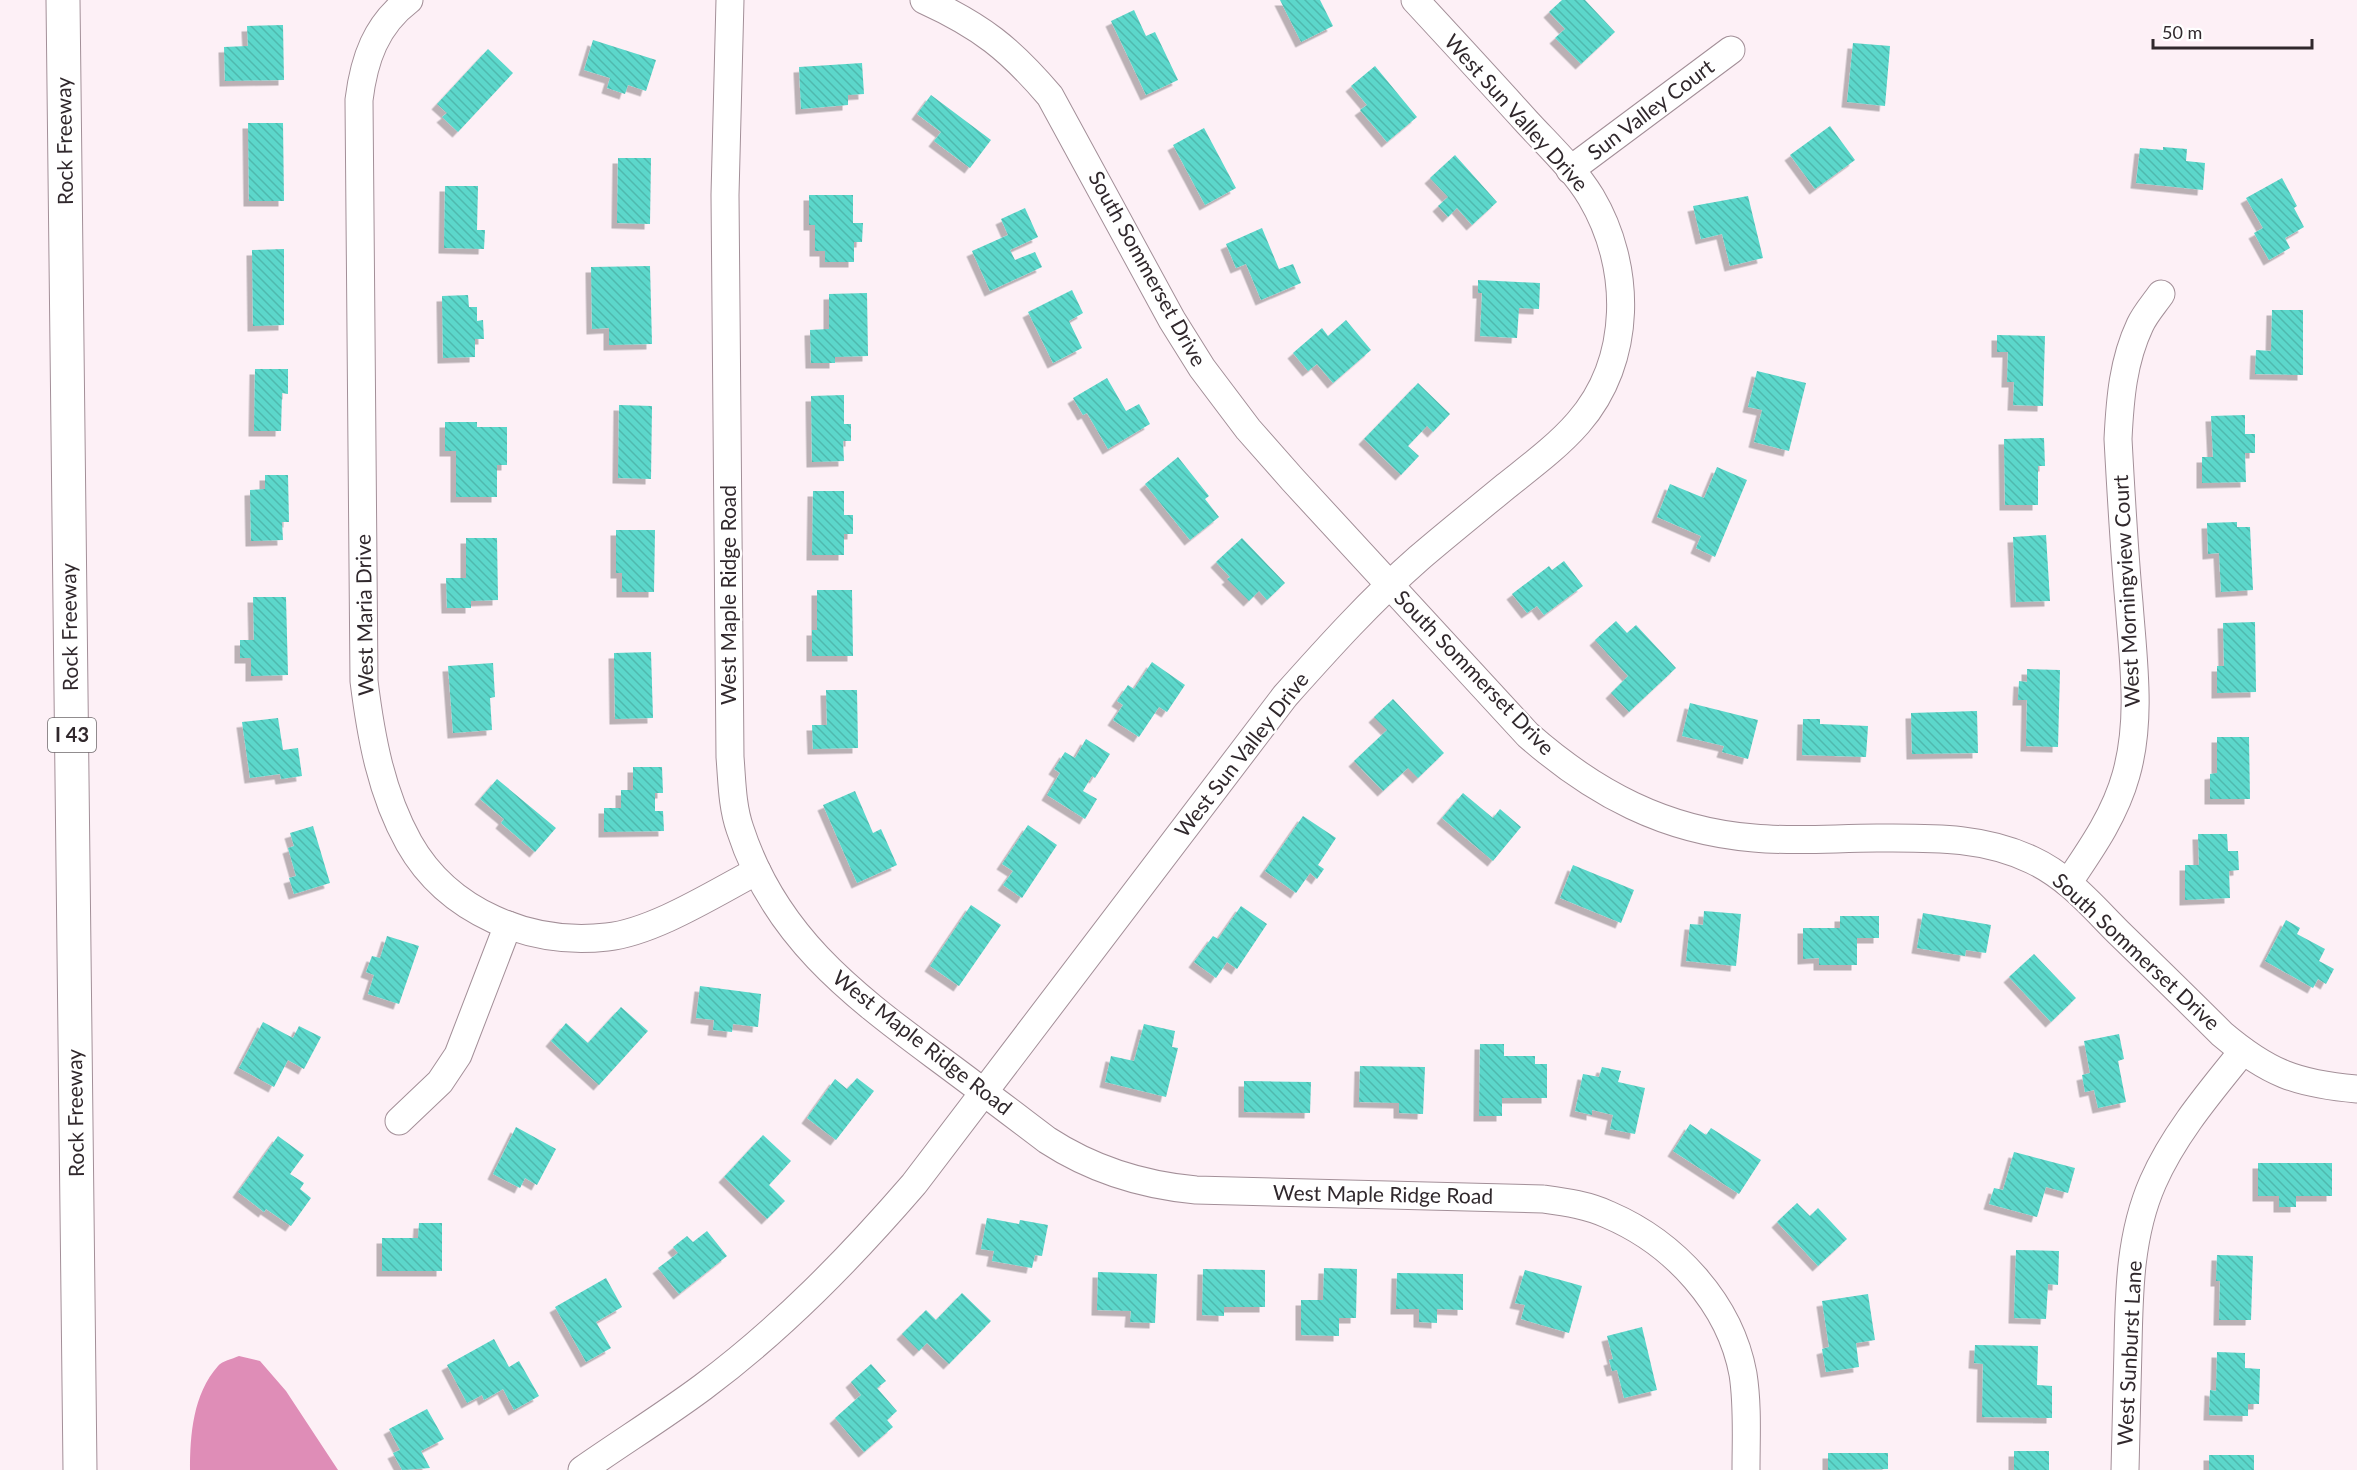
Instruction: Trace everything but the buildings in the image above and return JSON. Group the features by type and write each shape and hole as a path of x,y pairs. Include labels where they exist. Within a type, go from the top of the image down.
{"highway":[{"name":"Rock Freeway","path":"63,0 80,1470"}],"street":[{"name":"West Maple Ridge Road","path":"730,0 725,207 730,757 734,801 740,828 757,871 784,917 823,965 887,1021 1067,1153 1105,1171 1166,1187 1196,1190 1543,1198 1574,1203 1635,1227 1667,1249 1700,1282 1723,1320 1742,1372 1747,1409 1746,1470"},
{"name":"South Sommerset Drive","path":"924,0 988,34 1024,65 1050,96 1172,320 1202,368 1248,429 1528,735 1556,760 1591,784 1628,805 1664,820 1710,832 1755,839 1948,838 2002,848 2032,860 2068,883 2222,1034 2243,1051 2267,1067 2288,1076 2320,1086 2357,1089"},
{"name":"West Sun Valley Drive","path":"582,1470 703,1387 749,1350 823,1284 874,1231 914,1184 1286,696 1390,585 1455,527 1559,444 1580,420 1599,391 1609,369 1617,340 1622,305 1618,263 1611,238 1599,210 1570,170 1415,0"},
{"name":"West Maria Drive","path":"395,3 368,54 360,100 364,681 370,733 386,790 409,843 437,880 488,918 529,933 568,938 609,937 647,926 757,871"},
{"name":"Sun Valley Court","path":"1570,170 1731,50"},
{"name":"West Morningview Court","path":"2068,883 2091,850 2119,796 2127,773 2135,727 2135,677 2118,439 2120,404 2129,352 2141,322 2161,294"},
{"path":"399,1121 440,1082 458,1055 508,925"},
{"name":"West Sunburst Lane","path":"2125,1470 2129,1280 2143,1210 2165,1157 2208,1095 2243,1051"}],"shaded area":[{"path":"239,1356 260,1361 286,1391 338,1470 190,1470 192,1429 203,1389 220,1364"}]}
